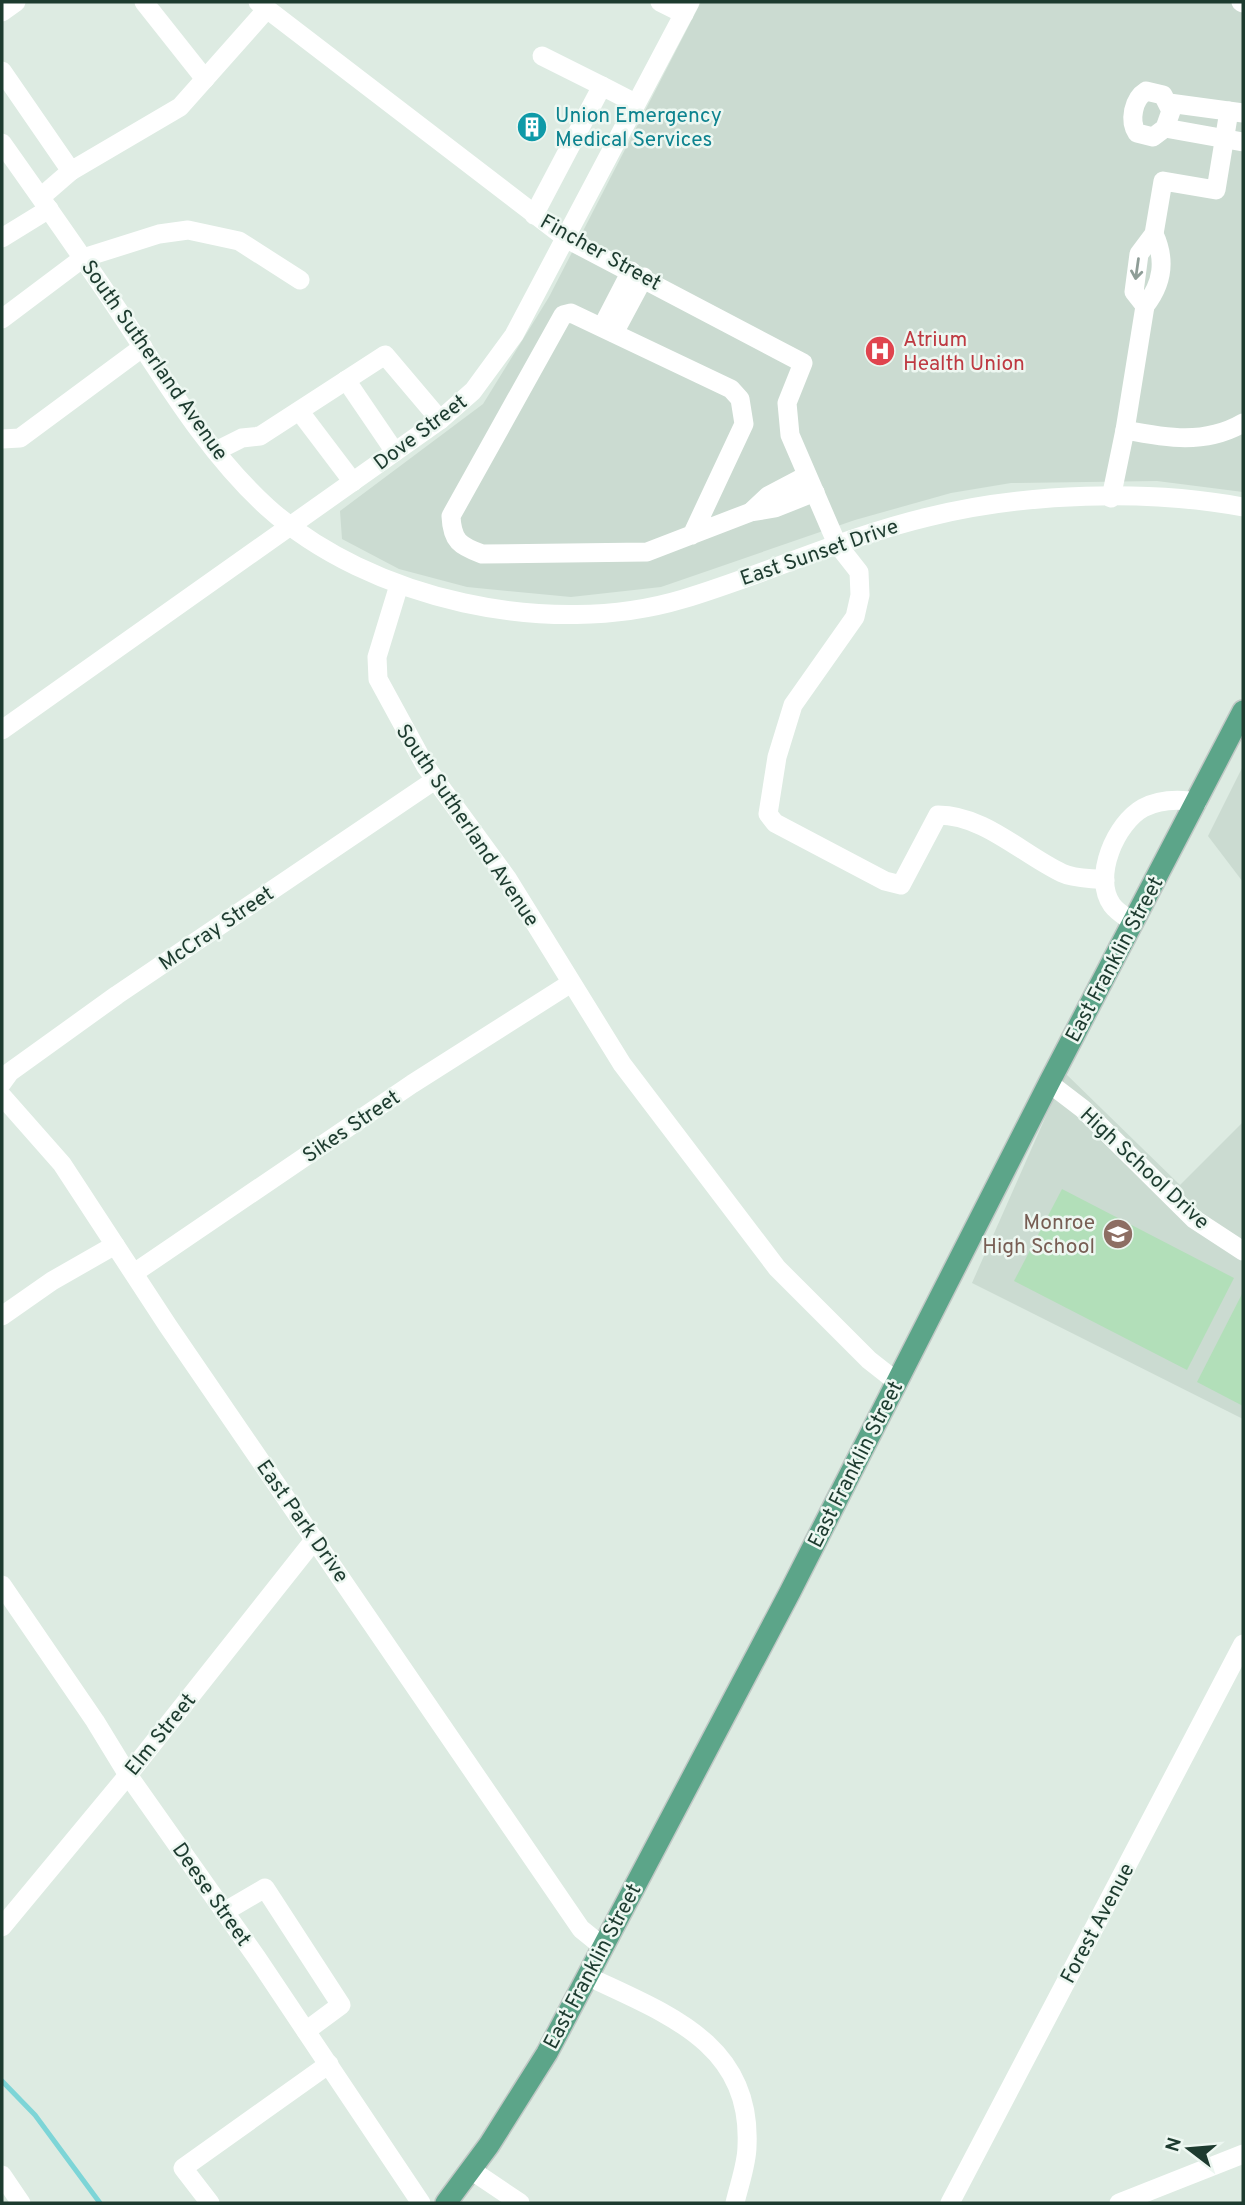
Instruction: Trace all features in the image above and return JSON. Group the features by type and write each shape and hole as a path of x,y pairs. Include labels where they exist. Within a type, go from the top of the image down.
{"main road":[{"name":"East Franklin Street","path":"446,2203 471,2170 547,2053 785,1602 1049,1083 1243,711"}],"street":[{"path":"2,12 16,2"},
{"path":"144,2 205,79"},
{"path":"660,2 687,8"},
{"path":"2,238 45,203 71,171 180,107 263,6"},
{"name":"Fincher Street","path":"263,6 567,239 803,363 787,403 790,435 837,544 859,572 860,595 855,617 793,705 777,757 769,803 768,814 775,823 886,881 901,885 938,815 958,815 974,822 1065,875 1105,880"},
{"name":"Dove Street","path":"2,730 440,420 473,391 503,354 567,239 635,103 687,8"},
{"path":"541,56 635,103"},
{"path":"2,71 71,171"},
{"path":"534,215 602,86"},
{"path":"1146,91 1158,92 1169,103 1171,111 1165,128 1161,134 1145,136 1137,133 1132,123 1137,98 1146,91"},
{"path":"1111,498 1145,306 1157,290 1163,254 1154,234 1163,181 1216,190 1233,140 1236,112 1169,103"},
{"path":"1165,128 1233,140"},
{"name":"South Sutherland Avenue","path":"2,144 216,451 268,508 360,570 399,585 377,657 378,679 390,706 435,780 500,868 622,1064 777,1268 869,1360 897,1382"},
{"path":"2,319 83,258 159,234 188,230 239,241 300,280"},
{"path":"608,330 637,274"},
{"path":"692,535 744,424 740,399 731,389 608,330 571,313 563,315 451,516 452,532 460,546 482,554 647,552 692,535 751,512 775,508 811,484"},
{"path":"2,439 20,438 143,347"},
{"path":"216,451 242,438 260,436 385,355 440,420"},
{"path":"346,380 395,452"},
{"path":"300,412 353,482"},
{"path":"1125,430 1174,438 1201,438 1243,423"},
{"name":"East Sunset Drive","path":"399,585 490,607 588,615 681,600 837,544 923,518 1002,502 1193,498 1243,507"},
{"name":"McCray Street","path":"2,1083 10,1072 117,996 435,780"},
{"path":"1133,922 1113,906 1105,880 1111,850 1128,820 1143,808 1176,799 1197,802"},
{"name":"Sikes Street","path":"134,1272 412,1084 571,983"},
{"name":"High School Drive","path":"1049,1083 1083,1109 1194,1219 1243,1251"},
{"name":"East Park Drive","path":"2,1096 61,1164 581,1929 602,1946"},
{"path":"2,1316 52,1281 115,1245"},
{"name":"Elm Street","path":"2,1927 128,1775 315,1539"},
{"name":"Deese Street","path":"2,1585 95,1721 128,1775 329,2064 421,2203"},
{"name":"Forest Avenue","path":"950,2203 1243,1644"},
{"path":"224,1912 265,1888 341,2005 306,2031"},
{"path":"587,1976 690,2029 723,2056 736,2081 747,2146 735,2203"},
{"path":"210,2203 183,2168 329,2064"},
{"path":"1119,2203 1178,2183 1243,2154"},
{"path":"471,2170 520,2203"},
{"path":"2,2175 21,2203"}],"shaded area":[{"name":"Atrium Health Union","path":"701,2 1243,2 1243,492 1157,481 1011,483 951,493 855,520 661,587 571,597 467,587 399,569 342,539 340,511 483,404 549,297"},
{"path":"1243,766 1243,882 1208,836"},
{"name":"Monroe High School","path":"1065,1073 1180,1185 1243,1122 1243,1419 972,1283"}],"green space":[{"path":"1062,1189 1234,1278 1187,1370 1014,1281"},
{"path":"1243,1292 1243,1406 1197,1382"}],"waterway":[{"path":"2,2081 35,2115 100,2203"}],"place":[{"name":"Union Emergency Medical Services","path":"532,127"},
{"name":"Atrium Health Union","path":"880,351"},
{"name":"Monroe High School","path":"1118,1234"}]}
